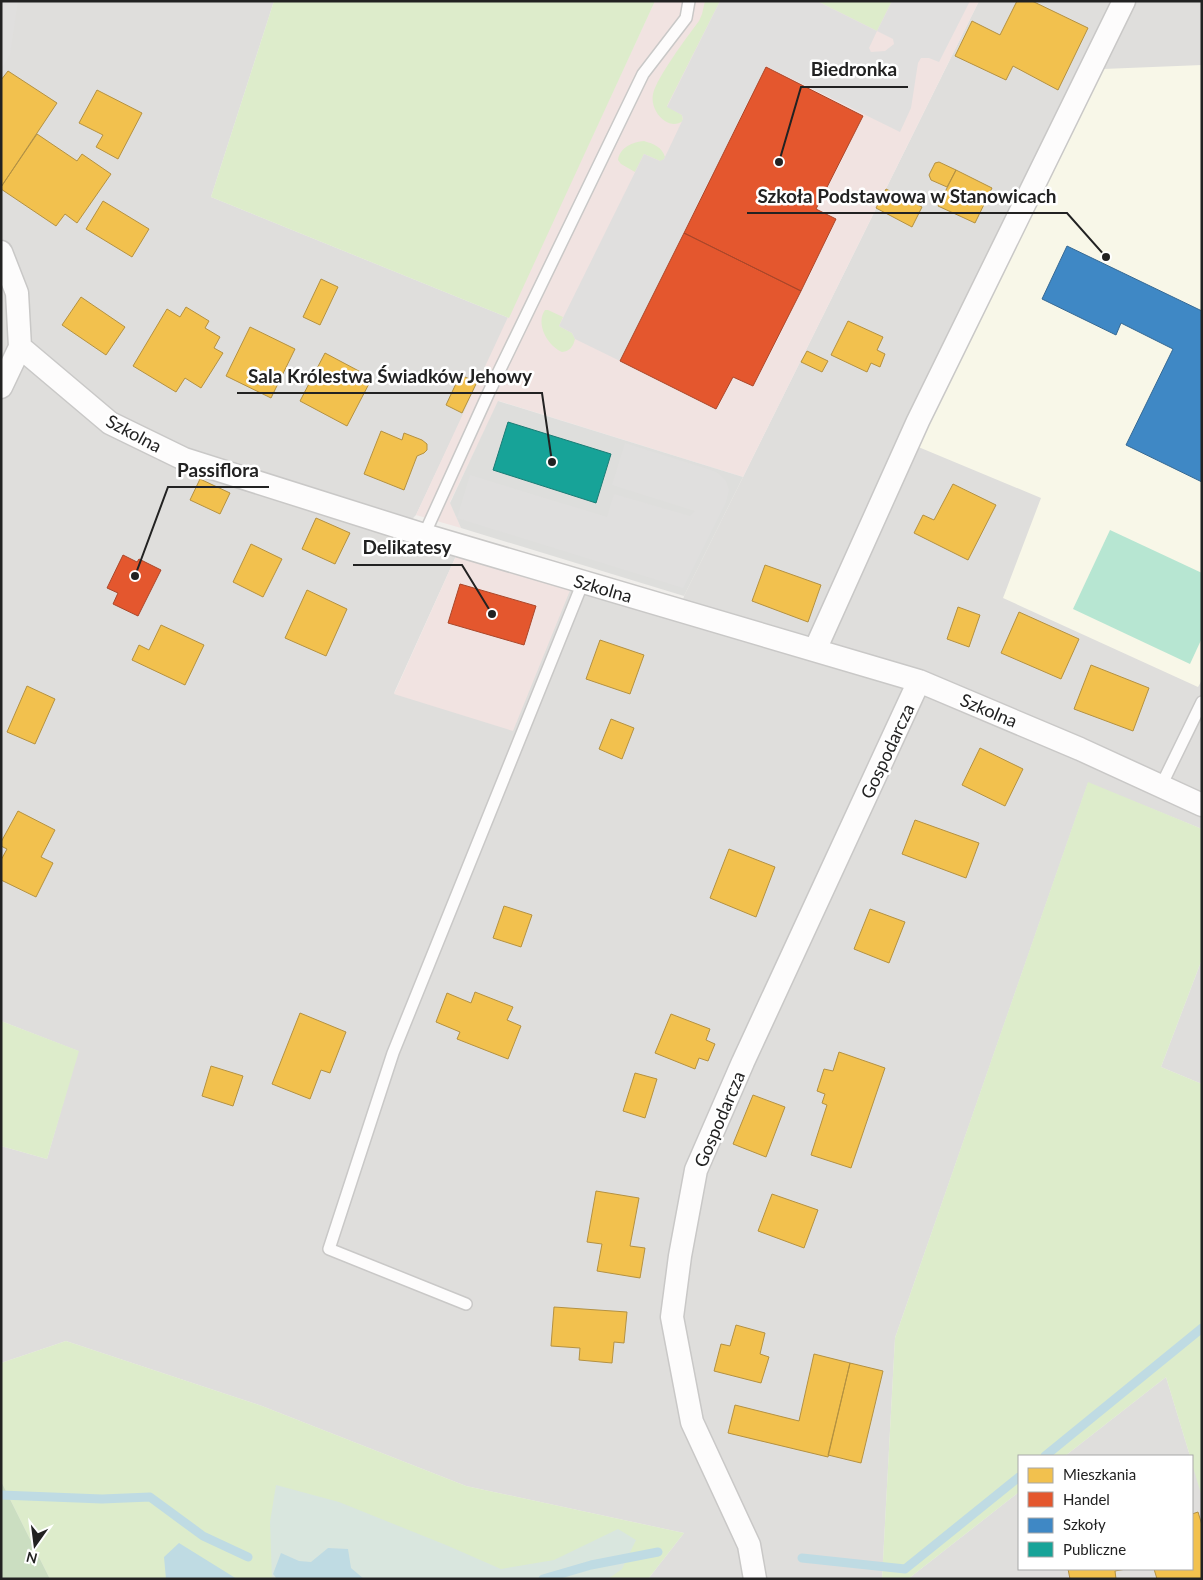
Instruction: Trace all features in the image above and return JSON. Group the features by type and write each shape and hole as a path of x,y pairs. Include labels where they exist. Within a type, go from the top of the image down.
{"street":[{"path":"815,650 918,422 1124,1"},
{"path":"1,252 16,293 20,347 1,387"},
{"name":"Szkolna","path":"20,347 110,423 184,459 424,535 919,681 1080,749 1202,805"},
{"name":"Gospodarcza","path":"755,1579 749,1545 692,1422 672,1317 680,1256 696,1170 747,1052 919,681"}],"lane":[{"path":"424,535 489,392 642,74 686,18 689,1"},
{"path":"466,1304 329,1249 393,1054 582,582"},
{"path":"1161,786 1202,702"}],"shaded area":[{"path":"1,1 274,1 211,197 509,318 416,515 395,537 456,556 394,693 571,588 679,620 684,596 979,1 1202,1 1202,829 1088,783 895,1338 882,1579 648,1579 684,1533 466,1486 262,1406 66,1341 1,1363 1,1146 47,1159 78,1051 1,1021"},
{"path":"1,1 18,1 10,55 1,69"},
{"path":"655,1 979,1 743,477 499,401 450,502 461,528 416,515"},
{"path":"720,1 817,1 877,31 892,1 970,1 939,62 929,58 921,58 918,63 911,108 900,132 766,66 620,361 575,339 572,333 559,326 644,154 660,161 664,159 683,119 682,115 667,107","holes":["877,31 893,39 894,44 885,51 871,52 869,48"]},
{"path":"1202,65 1202,680 1198,687 1003,598 1041,498 916,446 1103,69"},
{"path":"498,401 743,477 684,596 461,528 450,503"},
{"path":"625,443 714,471 726,481 729,490 726,502 683,588 457,518 470,475 607,517 614,494 690,516 695,511 612,485"},
{"path":"456,556 571,588 513,731 394,694"},
{"path":"1202,959 1202,1084 1161,1067"},
{"path":"1166,1377 1190,1455 1066,1455"},
{"path":"1193,1463 1202,1493 1202,1579 908,1579 1018,1493 1018,1570 1193,1570"},
{"path":"276,1485 339,1502 501,1569 554,1560 618,1529 636,1540 622,1569 608,1579 272,1579 270,1522"}],"green space":[{"path":"274,1 655,1 509,318 211,197"},
{"path":"705,1 720,1 667,106 682,115 683,121 676,124 669,123 662,119 657,112 653,102 653,94 666,68 699,21"},
{"path":"817,1 892,1 877,31"},
{"path":"644,141 660,148 665,157 663,161 644,154 635,172 621,164 618,160 619,155 624,149 631,144"},
{"path":"545,310 563,317 559,326 572,333 575,339 569,350 562,352 557,349 544,334 541,322"},
{"path":"1110,530 1202,573 1202,638 1190,664 1073,609"},
{"path":"1088,782 1202,829 1202,959 1161,1067 1202,1084 1202,1497 1193,1467 1193,1455 1190,1455 1166,1377 1066,1455 1018,1455 1018,1493 908,1579 882,1579 895,1338"},
{"path":"1,1021 79,1051 47,1159 1,1146"},
{"path":"66,1341 262,1406 466,1486 684,1533 648,1579 50,1579 1,1481 1,1363"},
{"path":"1,1481 50,1579 1,1579"}],"water":[{"path":"179,1543 237,1579 166,1579 164,1557"},
{"path":"328,1548 348,1549 351,1568 364,1579 277,1579 273,1574 281,1553 299,1561 311,1562"}],"building: Mieszkania":[{"path":"1017,1 1032,1 1088,28 1058,90 1013,66 1006,80 955,56 972,21 1000,35"},
{"path":"8,71 57,103 1,187 1,80"},
{"path":"97,90 142,113 118,159 96,147 103,135 79,123"},
{"path":"37,134 77,161 82,154 111,174 77,223 65,214 56,226 1,189"},
{"path":"939,162 956,170 947,187 931,180 929,175 935,163"},
{"path":"956,170 992,188 975,223 938,206"},
{"path":"886,189 922,207 912,227 876,208"},
{"path":"103,201 149,229 132,257 86,229"},
{"path":"321,279 338,287 320,325 303,317"},
{"path":"81,297 125,327 106,355 62,325"},
{"path":"186,307 209,321 205,328 220,337 214,348 223,353 201,388 185,378 176,392 133,366 167,309 180,317"},
{"path":"848,321 883,337 877,350 885,354 880,367 871,363 867,372 831,355"},
{"path":"250,327 295,349 271,398 226,376"},
{"path":"807,351 828,361 822,372 801,362"},
{"path":"325,353 372,378 347,426 300,401"},
{"path":"460,375 477,382 462,413 446,405"},
{"path":"381,431 402,440 404,433 427,444 427,450 417,456 404,490 364,474"},
{"path":"200,479 230,493 220,514 190,500"},
{"path":"953,484 996,505 968,560 914,533 923,515 934,520"},
{"path":"316,518 350,533 335,564 302,549"},
{"path":"251,544 282,559 263,597 233,582"},
{"path":"765,565 821,585 808,622 752,601"},
{"path":"307,590 347,609 326,656 285,638"},
{"path":"958,607 980,615 969,647 947,639"},
{"path":"1019,612 1079,639 1061,679 1001,653"},
{"path":"161,625 204,645 185,685 132,660 139,645 149,650"},
{"path":"600,640 644,655 630,694 586,679"},
{"path":"1091,665 1149,688 1133,731 1074,709"},
{"path":"27,686 55,699 35,744 7,732"},
{"path":"611,719 634,728 622,759 599,749"},
{"path":"980,748 1023,769 1005,806 962,785"},
{"path":"18,811 55,830 41,857 53,863 36,897 1,880 1,860 7,849 1,846 1,842"},
{"path":"915,820 979,843 966,878 902,854"},
{"path":"729,849 775,867 756,917 710,898"},
{"path":"504,906 532,915 521,947 493,938"},
{"path":"870,909 905,922 889,963 854,949"},
{"path":"475,992 513,1007 507,1020 521,1026 508,1059 457,1039 460,1032 436,1022 447,993 471,1003"},
{"path":"300,1013 346,1032 330,1073 321,1070 310,1099 272,1084"},
{"path":"671,1014 710,1029 706,1040 715,1044 708,1061 699,1058 695,1069 655,1053"},
{"path":"839,1052 885,1068 851,1168 811,1155 827,1105 822,1103 825,1094 817,1091 824,1069 833,1071"},
{"path":"211,1066 243,1076 233,1106 202,1096"},
{"path":"635,1073 657,1079 645,1118 623,1111"},
{"path":"753,1095 785,1107 766,1157 733,1144"},
{"path":"596,1191 639,1198 630,1246 645,1248 640,1278 597,1271 602,1244 587,1242"},
{"path":"772,1194 818,1210 804,1248 758,1231"},
{"path":"554,1307 627,1312 624,1343 614,1342 612,1363 579,1360 580,1348 551,1346"},
{"path":"736,1325 765,1333 760,1354 769,1357 761,1383 714,1371 721,1344 730,1346"},
{"path":"814,1354 850,1363 828,1457 728,1433 735,1405 799,1421"},
{"path":"850,1363 883,1371 861,1463 828,1455"},
{"path":"1198,1512 1202,1525 1202,1579 1157,1579 1154,1570 1193,1570 1193,1514"},
{"path":"1068,1570 1120,1570 1115,1571 1116,1579 1070,1579"}],"building: Handel":[{"path":"766,67 863,116 816,209 836,219 801,291 684,233"},
{"path":"684,233 801,291 753,386 733,377 716,409 620,361"},
{"path":"123,555 137,562 139,559 161,570 138,616 113,604 118,593 107,588"},
{"path":"460,584 536,606 524,645 448,623"}],"building: Szkoły":[{"path":"1067,246 1202,311 1202,482 1126,445 1173,349 1121,323 1116,335 1042,299"}],"building: Publiczne":[{"path":"508,422 611,454 596,503 493,470"}],"waterway":[{"path":"1046,1455 1202,1328"},
{"path":"802,1558 905,1569 1018,1478"},
{"path":"1,1495 102,1499 150,1497 203,1536 248,1557"},
{"path":"543,1579 591,1565 658,1552"}],"place":[{"name":"Biedronka","path":"779,162"},
{"name":"Szkoła Podstawowa w Stanowicach","path":"1106,257"},
{"name":"Sala Królestwa Świadków Jehowy","path":"552,462"},
{"name":"Passiflora","path":"135,576"},
{"name":"Delikatesy","path":"492,614"}]}
